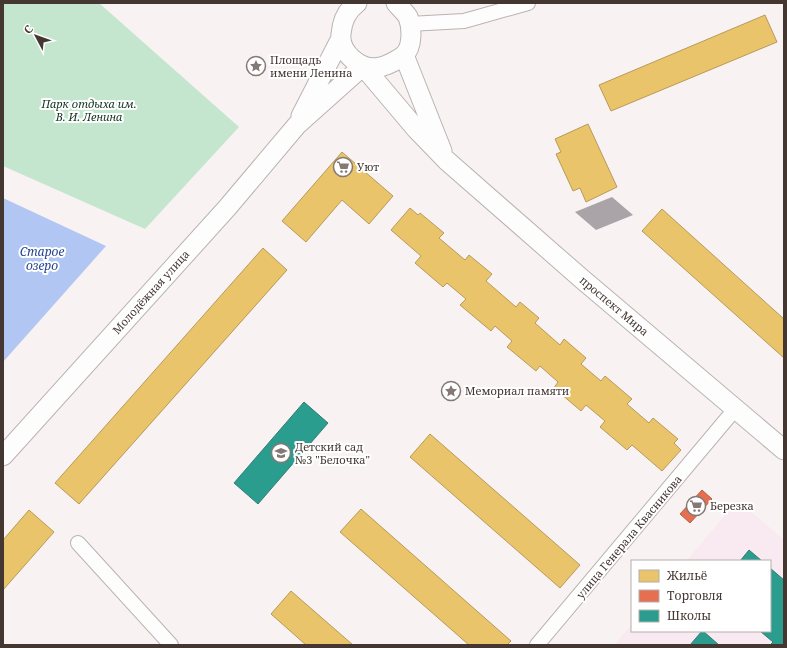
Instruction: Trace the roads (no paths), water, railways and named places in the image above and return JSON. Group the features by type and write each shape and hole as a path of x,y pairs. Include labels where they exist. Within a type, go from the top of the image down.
{"street":[{"path":"364,66 379,68 404,55 411,33 407,16 396,3"},
{"path":"409,24 464,21 528,3"},
{"name":"Молодёжная улица","path":"297,125 341,38 342,22 352,5"},
{"name":"проспект Мира","path":"341,38 344,50 352,58 364,66 417,130 446,160 582,280 736,408 784,450"},
{"name":"проспект Мира","path":"404,55 446,160"},
{"name":"Молодёжная улица","path":"3,456 227,208 297,125 364,66"},
{"name":"улица Генерала Квасникова","path":"537,645 736,408"},
{"path":"78,543 171,645"}],"water":[{"name":"Старое озеро","path":"3,198 106,246 3,362"}],"place":[{"name":"Площадь имени Ленина","path":"256,66"},
{"name":"Уют","path":"343,167"},
{"name":"Мемориал памяти","path":"451,391"},
{"name":"Детский сад №3 \"Белочка\"","path":"281,453"},
{"name":"Березка","path":"696,506"}],"park label":[{"name":"Парк отдыха им. В. И. Ленина","path":"89,110"}]}
